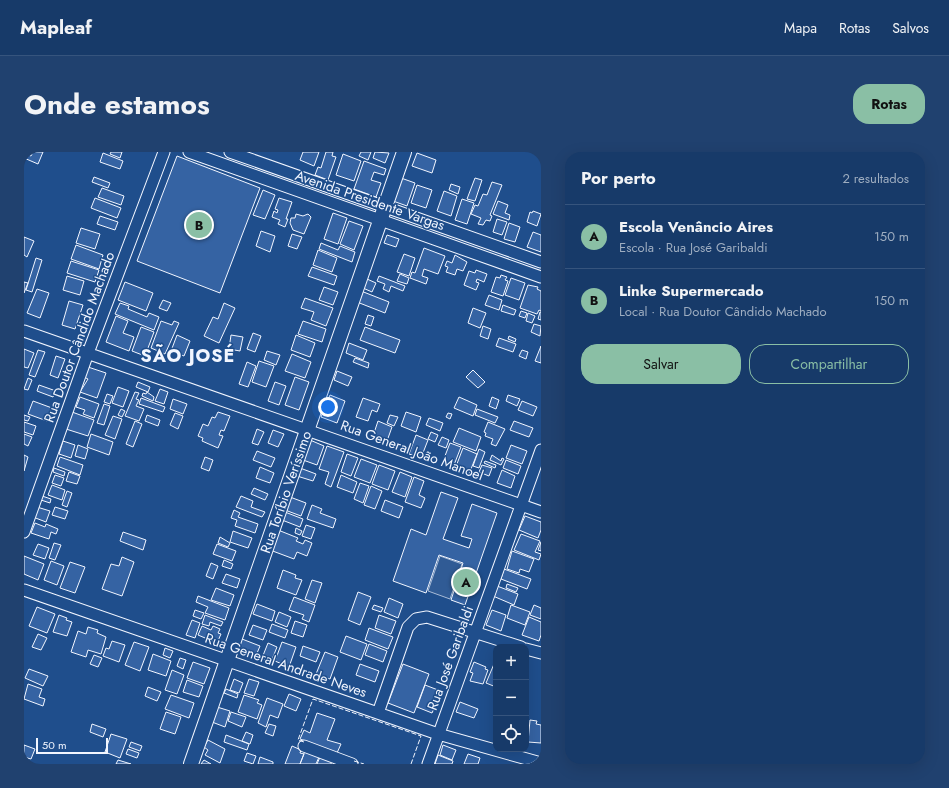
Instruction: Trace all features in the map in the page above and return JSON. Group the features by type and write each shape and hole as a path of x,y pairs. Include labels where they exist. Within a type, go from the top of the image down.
{"main road":[{"name":"Rua Toríbio Veríssimo","path":"192,764 404,152"}],"street":[{"name":"Rua Doutor Cândido Machado","path":"24,532 88,353 164,152"},
{"name":"Avenida Presidente Vargas","path":"189,152 382,214 541,262"},
{"name":"Avenida Presidente Vargas","path":"230,152 541,277"},
{"name":"Rua General João Manoel","path":"24,331 308,429 541,512"},
{"name":"Rua José Garibaldi","path":"428,764 541,450"},
{"name":"Rua General Andrade Neves","path":"24,590 438,734 541,763"},
{"path":"378,713 408,627 416,619 427,617 512,644"},
{"path":"529,650 541,652"},
{"path":"304,746 352,764"}],"shaded area":[{"path":"440,556 462,564 450,599 428,591"}],"building":[{"path":"33,152 43,152 38,164 24,158 24,153 31,156"},
{"path":"111,152 122,152 120,158 110,154"},
{"path":"303,152 319,152 314,166 300,160"},
{"path":"326,152 333,152 332,156 336,157 328,180 315,175 318,167 321,168"},
{"path":"361,152 371,152 368,160 359,156"},
{"path":"375,152 389,153 385,163 373,158"},
{"path":"103,153 123,161 120,169 100,162"},
{"path":"417,153 436,160 432,173 412,166"},
{"path":"343,154 361,161 354,181 336,175"},
{"path":"177,156 260,188 220,293 137,261"},
{"path":"364,161 386,169 384,175 374,172 371,180 381,183 376,197 354,189"},
{"path":"94,177 110,183 108,188 92,182"},
{"path":"401,178 415,183 407,206 393,201"},
{"path":"475,178 482,180 475,201 467,199"},
{"path":"492,182 502,185 490,215 492,216 490,221 486,220 483,225 478,224 481,218 471,214 475,205 478,206 483,194 487,195"},
{"path":"451,184 460,187 458,194 449,190"},
{"path":"417,185 432,190 426,208 411,203"},
{"path":"102,188 124,196 121,205 98,197"},
{"path":"263,190 275,195 265,219 253,215"},
{"path":"444,191 457,196 451,216 437,211"},
{"path":"95,198 121,208 117,218 91,208"},
{"path":"279,198 292,202 285,227 278,224 280,220 272,217 274,211 277,213 278,210 275,209"},
{"path":"462,199 474,203 467,224 455,220"},
{"path":"498,201 508,205 505,213 510,215 509,220 493,214"},
{"path":"533,211 541,214 537,226 527,222 530,212 532,213"},
{"path":"333,213 347,218 338,244 324,239"},
{"path":"296,214 303,216 308,214 311,217 304,234 293,230 290,223 291,218 295,218"},
{"path":"100,216 118,222 115,230 97,224"},
{"path":"497,219 507,222 502,235 493,232"},
{"path":"349,221 363,226 354,250 340,244"},
{"path":"509,223 520,227 515,242 504,239"},
{"path":"81,228 100,234 95,249 76,243"},
{"path":"261,231 275,236 270,252 256,246"},
{"path":"533,232 541,235 541,252 527,247"},
{"path":"292,234 302,237 297,249 288,246"},
{"path":"387,235 399,239 396,247 384,243"},
{"path":"24,237 34,241 27,257 24,255"},
{"path":"321,243 338,250 340,246 355,252 352,262 319,249"},
{"path":"76,245 103,255 99,269 71,259"},
{"path":"424,248 445,256 438,274 424,269 422,276 428,278 426,284 410,278 412,272 415,273"},
{"path":"318,250 337,258 332,272 313,265"},
{"path":"404,254 415,258 409,276 397,272"},
{"path":"455,255 467,262 463,271 457,269 455,275 446,272 448,267 445,266 447,261 452,263"},
{"path":"36,258 42,260 32,292 26,290"},
{"path":"71,261 99,270 95,282 67,273"},
{"path":"312,267 337,276 334,285 308,276"},
{"path":"476,270 487,274 484,282 477,279 476,282 479,283 476,290 464,285 469,271 475,273"},
{"path":"400,274 409,278 407,284 397,281"},
{"path":"501,275 507,277 505,280 508,281 503,296 491,292 496,277 500,278"},
{"path":"67,276 84,281 80,295 63,290"},
{"path":"379,276 405,286 403,291 391,286 389,292 383,289 385,284 377,281"},
{"path":"511,278 525,283 519,300 505,295"},
{"path":"367,279 376,283 372,292 363,288"},
{"path":"24,282 28,283 24,293"},
{"path":"125,282 153,293 146,311 118,300"},
{"path":"528,285 538,287 537,289 541,291 541,311 539,310 537,314 520,308"},
{"path":"324,287 338,292 333,305 319,300"},
{"path":"37,289 49,293 40,318 27,313"},
{"path":"361,291 389,302 385,313 357,302"},
{"path":"489,295 502,300 499,310 485,305"},
{"path":"305,298 333,308 326,326 311,320 314,312 301,308"},
{"path":"163,300 171,303 167,311 159,308"},
{"path":"69,301 83,305 75,329 62,325"},
{"path":"120,303 129,306 128,309 147,317 149,313 159,317 154,330 115,314"},
{"path":"224,303 235,308 219,343 204,336 213,317 218,319"},
{"path":"503,305 516,310 514,315 501,311"},
{"path":"473,308 486,313 480,328 468,323"},
{"path":"521,311 527,313 525,318 519,316"},
{"path":"541,312 541,320 538,319"},
{"path":"528,313 535,316 532,323 526,321"},
{"path":"368,315 374,317 371,326 365,324"},
{"path":"116,316 128,321 123,333 134,337 129,351 106,342"},
{"path":"161,321 172,325 174,321 179,323 165,354 151,348"},
{"path":"303,321 326,329 322,342 298,334"},
{"path":"534,324 541,326 540,336 531,332"},
{"path":"483,326 491,329 488,339 480,336"},
{"path":"141,327 154,332 145,356 132,351"},
{"path":"365,327 400,340 395,353 360,340"},
{"path":"253,333 261,336 255,352 247,349"},
{"path":"177,335 190,341 184,356 171,351"},
{"path":"231,335 243,337 240,351 229,349"},
{"path":"296,335 315,343 310,357 291,350"},
{"path":"509,336 516,339 515,342 508,339"},
{"path":"499,338 516,344 513,352 496,346"},
{"path":"349,343 367,350 363,360 346,353"},
{"path":"541,346 541,363 535,361"},
{"path":"24,349 34,353 28,368 24,367"},
{"path":"38,350 45,352 35,377 29,375"},
{"path":"522,350 528,352 526,359 519,356"},
{"path":"267,351 280,355 276,365 264,360"},
{"path":"292,354 311,362 305,378 285,371"},
{"path":"56,356 65,359 58,378 50,375"},
{"path":"355,358 369,363 368,368 353,362"},
{"path":"259,361 274,366 266,387 252,382"},
{"path":"247,362 256,366 248,387 239,384"},
{"path":"88,367 106,373 97,398 80,392 88,379 84,377"},
{"path":"473,370 485,382 478,388 466,377"},
{"path":"337,371 352,377 348,386 334,380"},
{"path":"295,377 309,382 299,410 285,405"},
{"path":"28,378 32,380 28,390 24,389"},
{"path":"138,382 150,387 148,392 136,387"},
{"path":"275,382 286,386 279,405 268,401"},
{"path":"39,385 56,391 53,397 37,391"},
{"path":"118,387 129,391 123,407 112,403"},
{"path":"160,389 168,392 164,404 155,401"},
{"path":"135,392 139,393 136,399 139,400 136,406 144,409 139,421 125,416"},
{"path":"147,392 154,397 153,401 142,396 143,393 146,394"},
{"path":"107,394 113,396 110,404 104,402"},
{"path":"330,395 345,401 337,423 321,417"},
{"path":"508,395 520,399 517,406 506,401"},
{"path":"80,397 99,404 94,418 83,414 85,410 76,407"},
{"path":"459,397 477,405 473,416 454,408"},
{"path":"492,397 499,400 496,409 489,406"},
{"path":"141,398 165,407 163,412 139,404"},
{"path":"363,398 380,404 377,412 372,410 368,421 356,417"},
{"path":"173,399 187,404 183,414 170,409"},
{"path":"33,401 52,408 47,421 28,414"},
{"path":"522,401 537,407 533,416 518,410"},
{"path":"104,404 110,406 104,425 97,423"},
{"path":"121,409 125,411 122,417 118,415"},
{"path":"477,409 498,417 495,423 475,415"},
{"path":"72,412 94,420 88,436 66,429"},
{"path":"218,412 230,416 224,431 221,430 219,435 223,436 218,448 202,441 203,438 198,436 203,424 208,426 212,417 215,418"},
{"path":"406,412 421,417 416,432 401,426"},
{"path":"175,413 183,416 178,429 170,425"},
{"path":"448,413 452,414 450,419 446,417"},
{"path":"24,415 30,417 28,421 24,420"},
{"path":"147,415 160,420 158,426 145,421"},
{"path":"390,415 398,417 394,426 387,423"},
{"path":"113,416 122,419 115,439 105,435"},
{"path":"429,418 443,423 440,431 426,425"},
{"path":"135,421 142,424 133,447 126,444"},
{"path":"378,421 392,427 387,441 373,436"},
{"path":"514,421 533,428 529,437 510,430"},
{"path":"24,422 36,426 33,435 24,432"},
{"path":"488,422 505,429 496,446 491,444 493,439 485,436 486,433 484,432"},
{"path":"459,428 481,437 476,451 453,442"},
{"path":"257,429 264,432 258,445 252,443"},
{"path":"273,430 284,434 278,447 268,443"},
{"path":"431,432 438,435 435,442 428,439"},
{"path":"24,434 32,437 28,446 24,444"},
{"path":"91,434 113,442 109,455 87,447"},
{"path":"416,435 428,440 421,458 409,454"},
{"path":"442,437 449,440 446,448 438,445"},
{"path":"310,440 324,446 317,465 303,460"},
{"path":"63,441 75,445 71,458 59,454"},
{"path":"450,443 461,447 454,465 443,461"},
{"path":"78,445 88,449 85,459 75,456"},
{"path":"511,445 527,451 522,464 506,458"},
{"path":"327,446 344,452 331,487 325,484 329,472 319,469"},
{"path":"463,448 477,454 469,474 455,469"},
{"path":"479,449 485,452 479,468 473,466"},
{"path":"257,451 275,458 271,467 253,460"},
{"path":"347,454 358,458 351,476 341,472"},
{"path":"24,455 28,457 24,471"},
{"path":"492,455 501,461 502,458 504,459 501,465 490,460"},
{"path":"60,457 83,465 80,475 57,466"},
{"path":"205,457 213,460 209,471 201,468"},
{"path":"361,459 377,465 370,483 354,477"},
{"path":"506,460 521,466 518,474 503,468"},
{"path":"485,461 496,465 495,468 484,463"},
{"path":"379,465 395,471 388,490 372,484"},
{"path":"482,465 492,468 489,476 479,472"},
{"path":"260,467 274,473 270,483 256,478"},
{"path":"54,468 65,472 64,476 53,472"},
{"path":"300,468 316,474 313,481 297,476"},
{"path":"502,470 515,476 511,488 497,483"},
{"path":"69,472 80,476 77,484 66,481"},
{"path":"400,472 412,477 405,497 392,492"},
{"path":"55,475 64,478 61,486 52,483"},
{"path":"341,475 357,482 353,493 337,487"},
{"path":"414,477 424,481 419,495 425,498 421,508 405,502"},
{"path":"360,483 369,486 363,503 354,499"},
{"path":"52,485 65,490 62,500 48,495"},
{"path":"371,486 382,491 375,509 364,505"},
{"path":"254,488 268,494 265,500 251,494"},
{"path":"67,491 72,493 67,507 62,505"},
{"path":"441,492 458,498 443,539 469,548 472,539 461,536 472,504 497,513 465,605 451,600 463,563 439,555 426,593 393,581 411,529 426,535"},
{"path":"39,495 51,499 50,503 38,499"},
{"path":"241,496 253,501 251,507 265,512 262,517 236,507"},
{"path":"290,497 306,503 301,516 285,510"},
{"path":"385,500 403,507 399,518 381,511"},
{"path":"312,505 322,509 320,513 336,519 333,528 307,519"},
{"path":"37,507 50,511 46,522 33,517"},
{"path":"55,507 68,511 65,519 52,515"},
{"path":"234,510 240,513 238,517 258,524 255,533 235,526 237,520 231,518"},
{"path":"285,512 303,519 300,527 282,520"},
{"path":"525,516 541,522 541,530 538,538 519,530"},
{"path":"35,523 45,527 46,524 58,529 56,534 51,532 49,539 31,533"},
{"path":"306,525 315,528 311,539 302,536"},
{"path":"296,528 302,531 300,535 295,533"},
{"path":"278,530 298,538 296,541 303,544 305,540 312,543 307,556 297,552 294,559 270,550"},
{"path":"233,531 252,538 248,548 230,542"},
{"path":"123,532 146,540 143,550 120,541"},
{"path":"521,534 540,541 535,552 541,554 539,560 514,550"},
{"path":"220,537 230,543 228,547 218,543"},
{"path":"541,542 541,551 538,550"},
{"path":"54,543 61,545 55,560 49,558"},
{"path":"38,544 49,548 45,559 33,555"},
{"path":"217,544 236,551 232,561 213,554"},
{"path":"512,551 534,559 529,572 520,569 519,573 507,569"},
{"path":"24,556 44,564 38,580 24,574"},
{"path":"122,557 134,562 122,596 102,589 111,564 119,566"},
{"path":"224,560 233,564 231,569 222,566"},
{"path":"51,561 64,566 57,585 44,580"},
{"path":"70,562 85,567 75,593 60,588"},
{"path":"211,563 218,566 213,579 206,576"},
{"path":"504,569 531,579 527,589 501,579"},
{"path":"283,570 296,575 295,578 302,580 296,595 277,588"},
{"path":"226,574 240,579 237,588 222,583"},
{"path":"312,580 322,583 315,603 305,599"},
{"path":"507,584 518,588 516,592 506,588"},
{"path":"497,586 518,594 514,605 493,596"},
{"path":"216,588 234,595 230,606 211,600"},
{"path":"358,592 371,597 360,625 348,620"},
{"path":"198,596 229,608 225,620 205,613 208,607 196,602"},
{"path":"294,597 315,605 309,622 302,619 304,615 289,610"},
{"path":"389,598 403,604 398,618 384,612"},
{"path":"257,604 275,611 272,621 253,614"},
{"path":"374,605 383,608 381,612 372,609"},
{"path":"511,605 530,612 525,625 507,618"},
{"path":"534,605 541,608 541,619 530,615"},
{"path":"37,607 55,614 47,633 29,626"},
{"path":"195,610 204,613 201,619 193,616"},
{"path":"492,610 506,615 501,631 486,625"},
{"path":"279,612 291,617 287,627 275,622"},
{"path":"59,615 72,622 67,636 53,632"},
{"path":"205,615 223,622 221,626 210,622 209,626 202,624"},
{"path":"379,615 396,621 391,634 375,628"},
{"path":"529,617 541,622 541,635 539,641 522,635"},
{"path":"192,620 200,623 195,638 186,635"},
{"path":"295,621 307,625 303,637 291,633"},
{"path":"272,624 288,630 285,638 269,632"},
{"path":"253,625 267,630 263,640 249,635"},
{"path":"202,626 211,630 213,626 220,629 218,633 221,634 217,643 198,635"},
{"path":"88,627 98,630 97,633 106,637 101,654 88,650 86,657 71,652 78,631 86,634"},
{"path":"369,628 393,637 388,649 365,640"},
{"path":"38,634 47,638 41,650 32,647"},
{"path":"346,636 367,644 361,660 340,652"},
{"path":"242,639 260,646 255,658 237,651"},
{"path":"112,641 125,645 119,662 103,656 106,648 109,649"},
{"path":"134,642 149,647 140,671 125,665"},
{"path":"282,642 296,647 289,667 275,661"},
{"path":"268,643 277,647 271,662 262,658"},
{"path":"369,644 387,651 383,662 365,655"},
{"path":"303,646 320,652 316,662 300,656"},
{"path":"165,648 173,651 170,658 163,655"},
{"path":"325,652 338,657 330,679 316,674"},
{"path":"153,654 171,661 166,676 148,670"},
{"path":"94,655 102,658 98,667 90,664"},
{"path":"180,658 186,660 183,669 177,666"},
{"path":"193,662 210,668 204,684 187,678"},
{"path":"474,662 486,667 485,669 488,670 483,684 470,681 473,673 470,672"},
{"path":"360,664 379,671 375,682 356,675"},
{"path":"403,664 429,674 414,713 388,703"},
{"path":"493,666 493,686 486,683"},
{"path":"29,669 48,676 43,686 25,678"},
{"path":"172,670 184,675 177,694 165,690"},
{"path":"234,679 243,683 239,693 230,690"},
{"path":"249,679 259,682 254,696 244,693"},
{"path":"187,680 203,686 199,697 183,692"},
{"path":"28,684 42,689 39,697 45,699 43,706 24,699"},
{"path":"425,685 438,690 433,703 436,704 432,713 417,707"},
{"path":"148,687 161,692 157,701 145,696"},
{"path":"226,689 238,694 237,698 224,693"},
{"path":"289,694 301,699 296,711 284,706"},
{"path":"171,695 194,703 189,718 165,709"},
{"path":"244,695 259,700 257,703 262,705 257,719 238,712"},
{"path":"267,698 283,704 278,718 270,715 266,727 258,723"},
{"path":"460,702 478,709 474,718 456,712"},
{"path":"217,707 230,711 225,727 212,722"},
{"path":"166,712 181,717 175,734 160,729"},
{"path":"231,712 246,717 242,727 228,721"},
{"path":"317,713 335,719 327,740 341,744 337,753 300,739 304,730 310,733"},
{"path":"530,720 537,721 536,724 541,725 541,743 529,742"},
{"path":"92,724 106,729 103,737 90,732"},
{"path":"269,724 276,726 273,736 265,733"},
{"path":"246,732 253,735 250,744 242,741"},
{"path":"111,734 127,739 120,758 105,752"},
{"path":"226,735 249,744 247,750 224,742"},
{"path":"208,740 225,749 220,763 205,755 208,750 204,747"},
{"path":"131,742 142,746 140,751 129,747"},
{"path":"24,745 35,749 31,759 24,757"},
{"path":"443,745 456,750 452,760 440,755"},
{"path":"292,746 301,750 300,753 304,754 300,764 285,764"},
{"path":"128,749 139,753 137,758 126,754"},
{"path":"305,751 319,757 316,764 300,764"},
{"path":"247,753 256,756 253,764 244,761"},
{"path":"468,754 480,758 478,764 464,764"},
{"path":"438,755 453,761 452,764 435,764"},
{"path":"260,757 273,762 273,764 258,764"},
{"path":"320,757 332,761 331,764 317,764"},
{"path":"118,760 131,764 116,764"},
{"path":"204,760 211,764 201,764"}],"fence":[{"path":"304,742 298,740 313,699 421,736 411,764"},
{"path":"354,761 364,764"}],"place":[{"name":"Linke Supermercado","path":"199,225"},
{"name":"Escola Venâncio Aires","path":"466,582"}],"district":[{"name":"SÃO JOSÉ","path":"188,356"}]}
